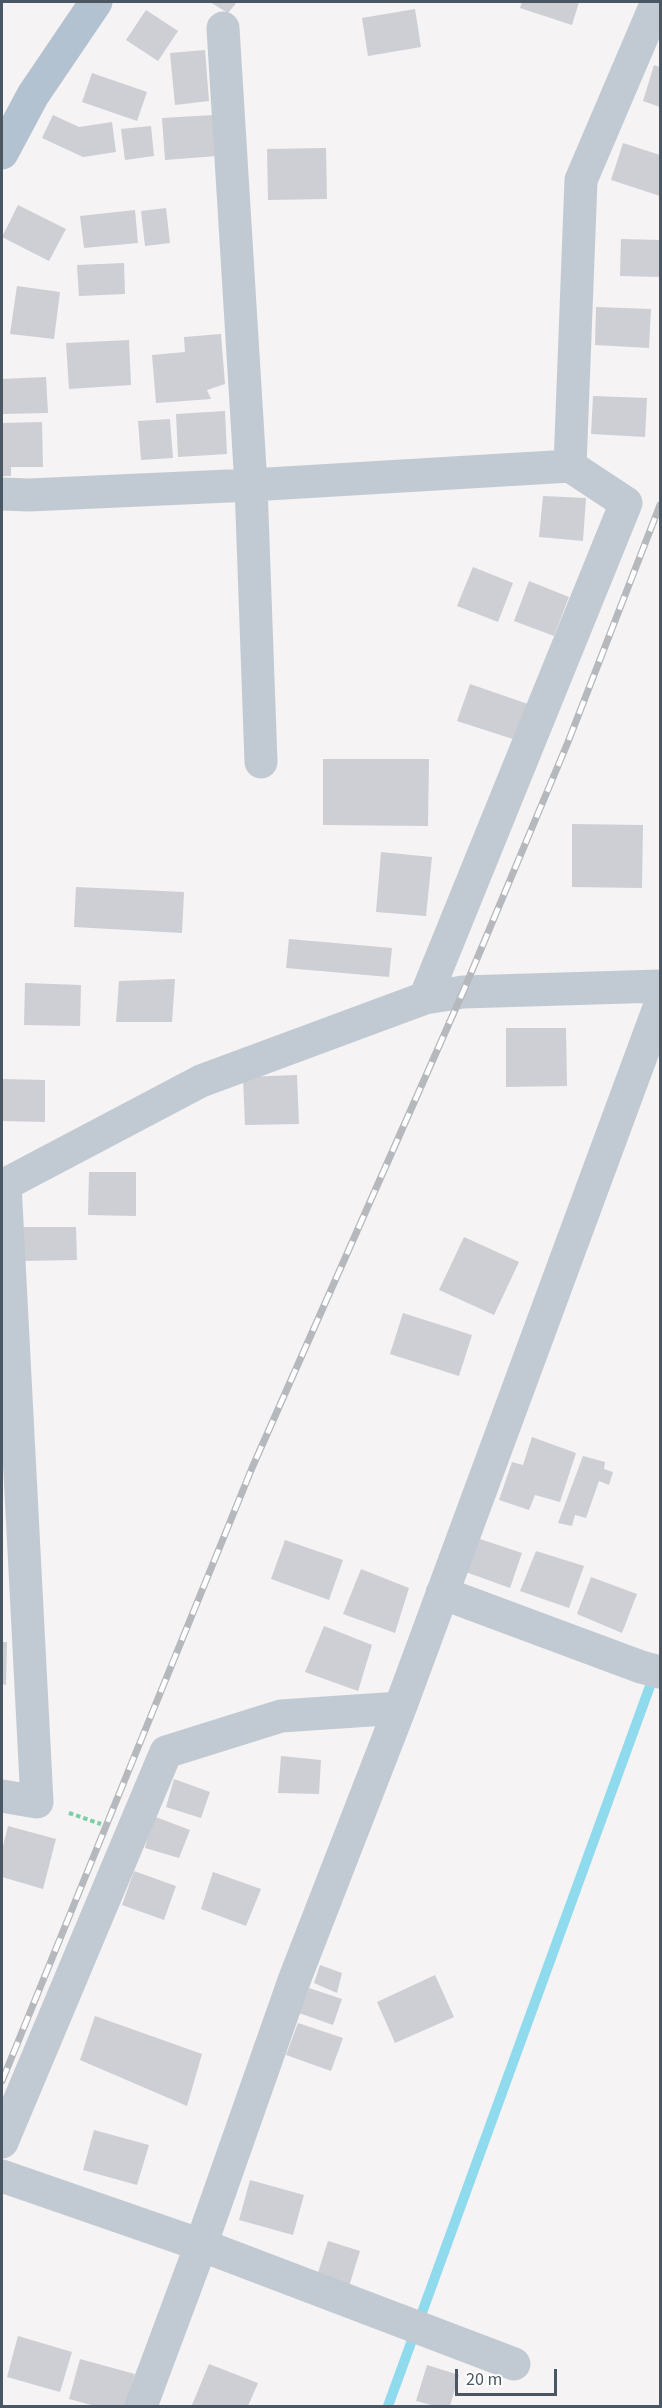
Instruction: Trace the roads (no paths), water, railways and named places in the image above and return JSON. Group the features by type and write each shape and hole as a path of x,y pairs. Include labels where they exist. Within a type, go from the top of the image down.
{"main road":[{"path":"2,153 33,95 96,2"}],"street":[{"path":"570,466 582,180 657,2"},
{"path":"223,28 251,485 261,762"},
{"path":"2,494 29,495 251,485 570,466 626,503 425,998"},
{"path":"2,1796 37,1802 3,1185 201,1081 425,998 462,992 660,986"},
{"path":"141,2406 201,2245 295,1978 400,1708 660,1005"},
{"path":"442,1593 651,1670"},
{"path":"2,2142 166,1752 281,1716 400,1708"},
{"path":"2,2176 201,2245 514,2364"}],"waterway":[{"path":"388,2406 654,1675"}],"railway":[{"path":"2,2081 252,1468 463,992 568,742 660,505"}]}
